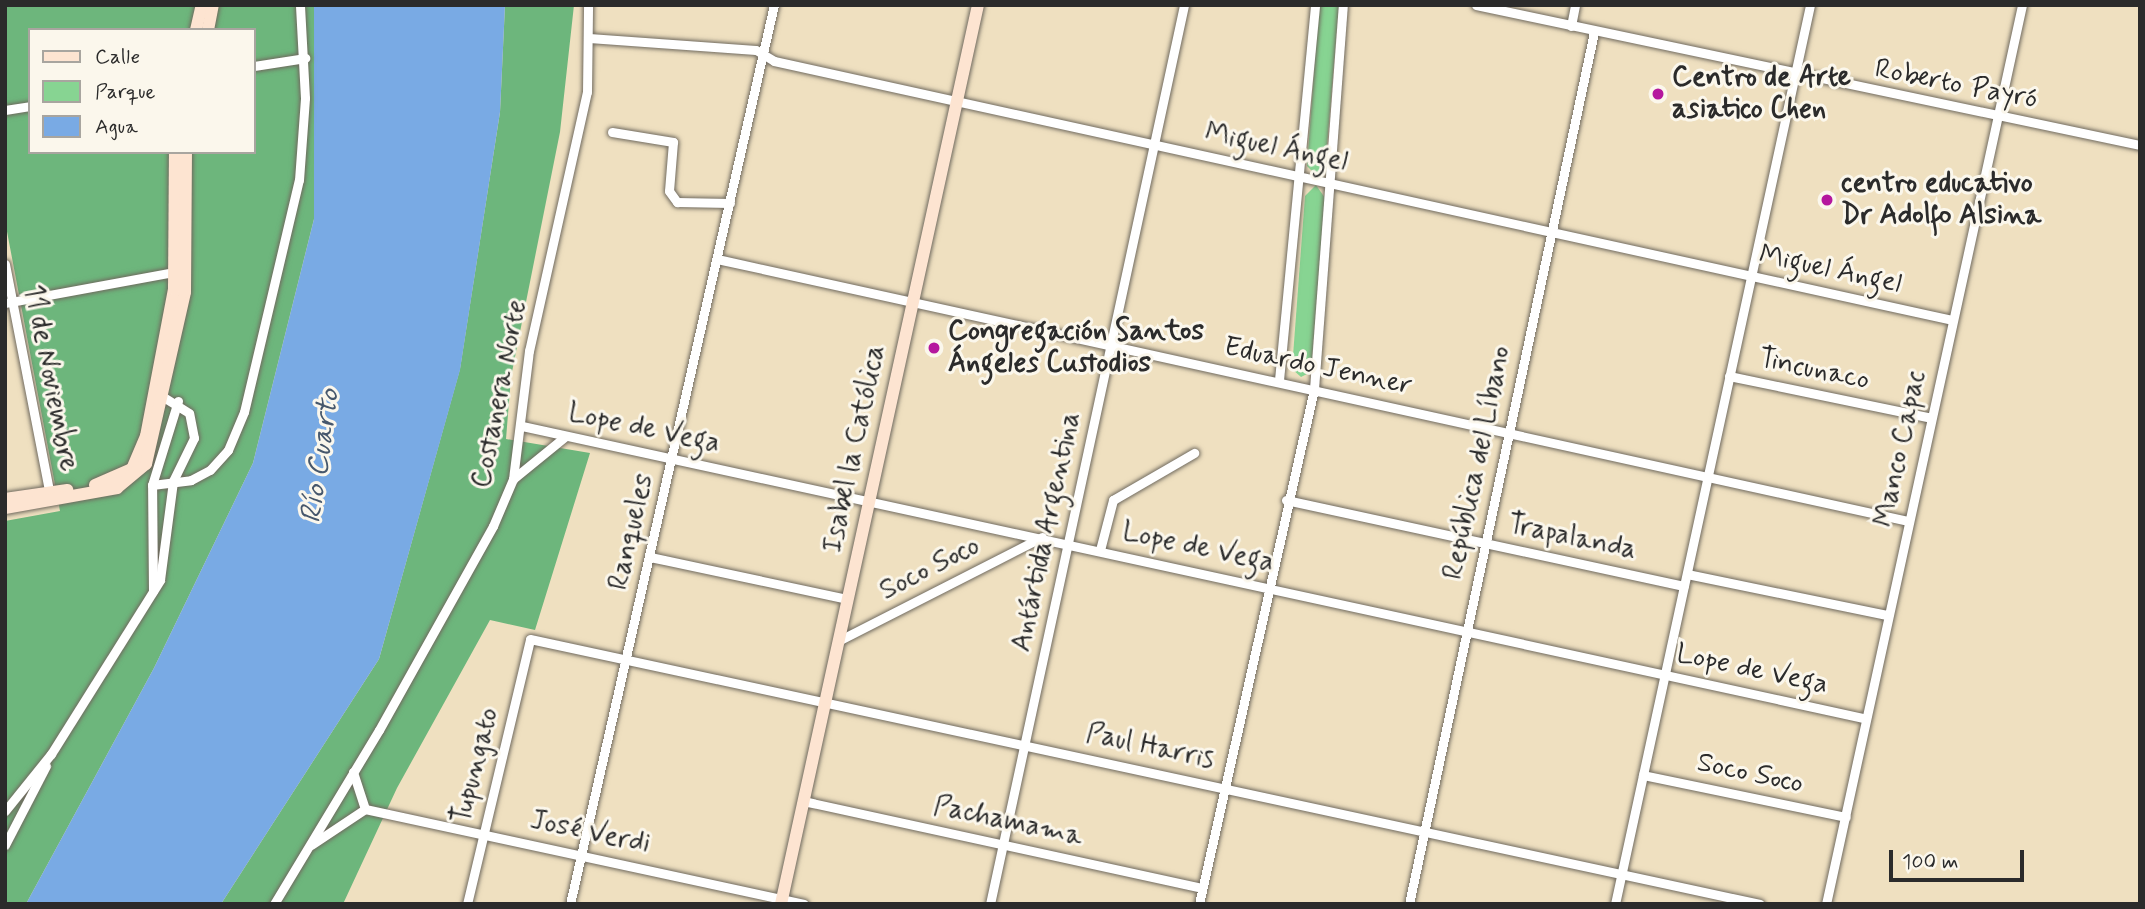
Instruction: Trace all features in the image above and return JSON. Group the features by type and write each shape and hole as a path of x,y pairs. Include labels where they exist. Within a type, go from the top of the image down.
{"main road":[{"path":"197,28 202,5"},
{"path":"208,28 213,5"},
{"name":"Isabel la Católica","path":"781,901 978,5"},
{"path":"5,508 111,481 132,468 160,394 174,272 175,154"},
{"path":"5,499 50,497 117,488 141,474 185,292 186,154"}],"street":[{"path":"152,485 210,470 228,450 244,412 299,180 305,58 300,5"},
{"name":"Costanera Norte","path":"274,904 493,527 513,479 522,426 529,351 587,92 588,5"},
{"name":"Ranqueles","path":"570,904 774,5"},
{"name":"Antártida Argentina","path":"990,904 1184,5"},
{"path":"1279,380 1296,176 1315,5"},
{"path":"1199,904 1286,500 1314,389 1343,5"},
{"name":"Roberto Payró","path":"1476,5 1794,76 2140,145"},
{"path":"1571,26 1575,5"},
{"path":"1615,904 1810,5"},
{"name":"Manco Capac","path":"1826,904 1846,817 1864,718 2022,5"},
{"name":"República del Líbano","path":"1409,904 1483,542 1594,32"},
{"name":"Miguel Ángel","path":"589,38 694,41 764,54 956,101 1952,320"},
{"path":"256,66 305,58"},
{"path":"5,110 28,106"},
{"path":"612,132 673,142 669,191 677,202 730,203"},
{"name":"Eduardo Jenner","path":"717,259 1110,348 1279,380 1908,520"},
{"name":"11 de Noviembre","path":"5,264 8,302 50,497"},
{"path":"8,302 174,272"},
{"name":"Tincunaco","path":"1730,376 1931,418"},
{"path":"5,845 51,754 153,591 167,561 173,481 194,438 189,413 178,401 160,394"},
{"path":"153,591 152,485 178,401"},
{"name":"Lope de Vega","path":"522,426 672,460 869,499 1864,718"},
{"path":"513,479 566,436"},
{"path":"1100,550 1113,500 1194,453"},
{"name":"Trapalanda","path":"1286,500 1684,586"},
{"name":"Soco Soco","path":"838,641 1042,537"},
{"name":"Soco Soco","path":"650,557 847,599"},
{"path":"1687,574 1887,615"},
{"name":"Paul Harris","path":"530,639 1025,743 1760,904"},
{"name":"Tupungato","path":"467,904 530,639"},
{"path":"5,811 51,754"},
{"path":"309,846 365,809 353,772"},
{"name":"Soco Soco","path":"1643,775 1846,817"},
{"name":"Pachamama","path":"803,800 1202,888"},
{"name":"José Verdi","path":"365,809 804,904"}],"green space":[{"path":"5,5 314,5 314,219 253,463 154,668 26,904 5,904 5,521 60,511 5,221"},
{"path":"505,5 574,5 560,132 511,377 506,439 590,453 535,630 490,620 397,788 343,904 221,904 379,659 460,369 500,112"},
{"path":"1319,5 1339,5 1325,169 1316,175 1307,166"},
{"path":"1316,185 1325,198 1311,372 1301,377 1292,369 1305,196"}],"water":[{"name":"Río Cuarto","path":"314,5 505,5 500,112 460,370 379,659 221,904 26,904 154,668 253,463 314,219"}],"place":[{"name":"Centro de Arte asiatico Chen","path":"1658,94"},
{"name":"centro educativo Dr Adolfo Alsina","path":"1827,200"},
{"name":"Congregación Santos Ángeles Custodios","path":"934,348"}]}
